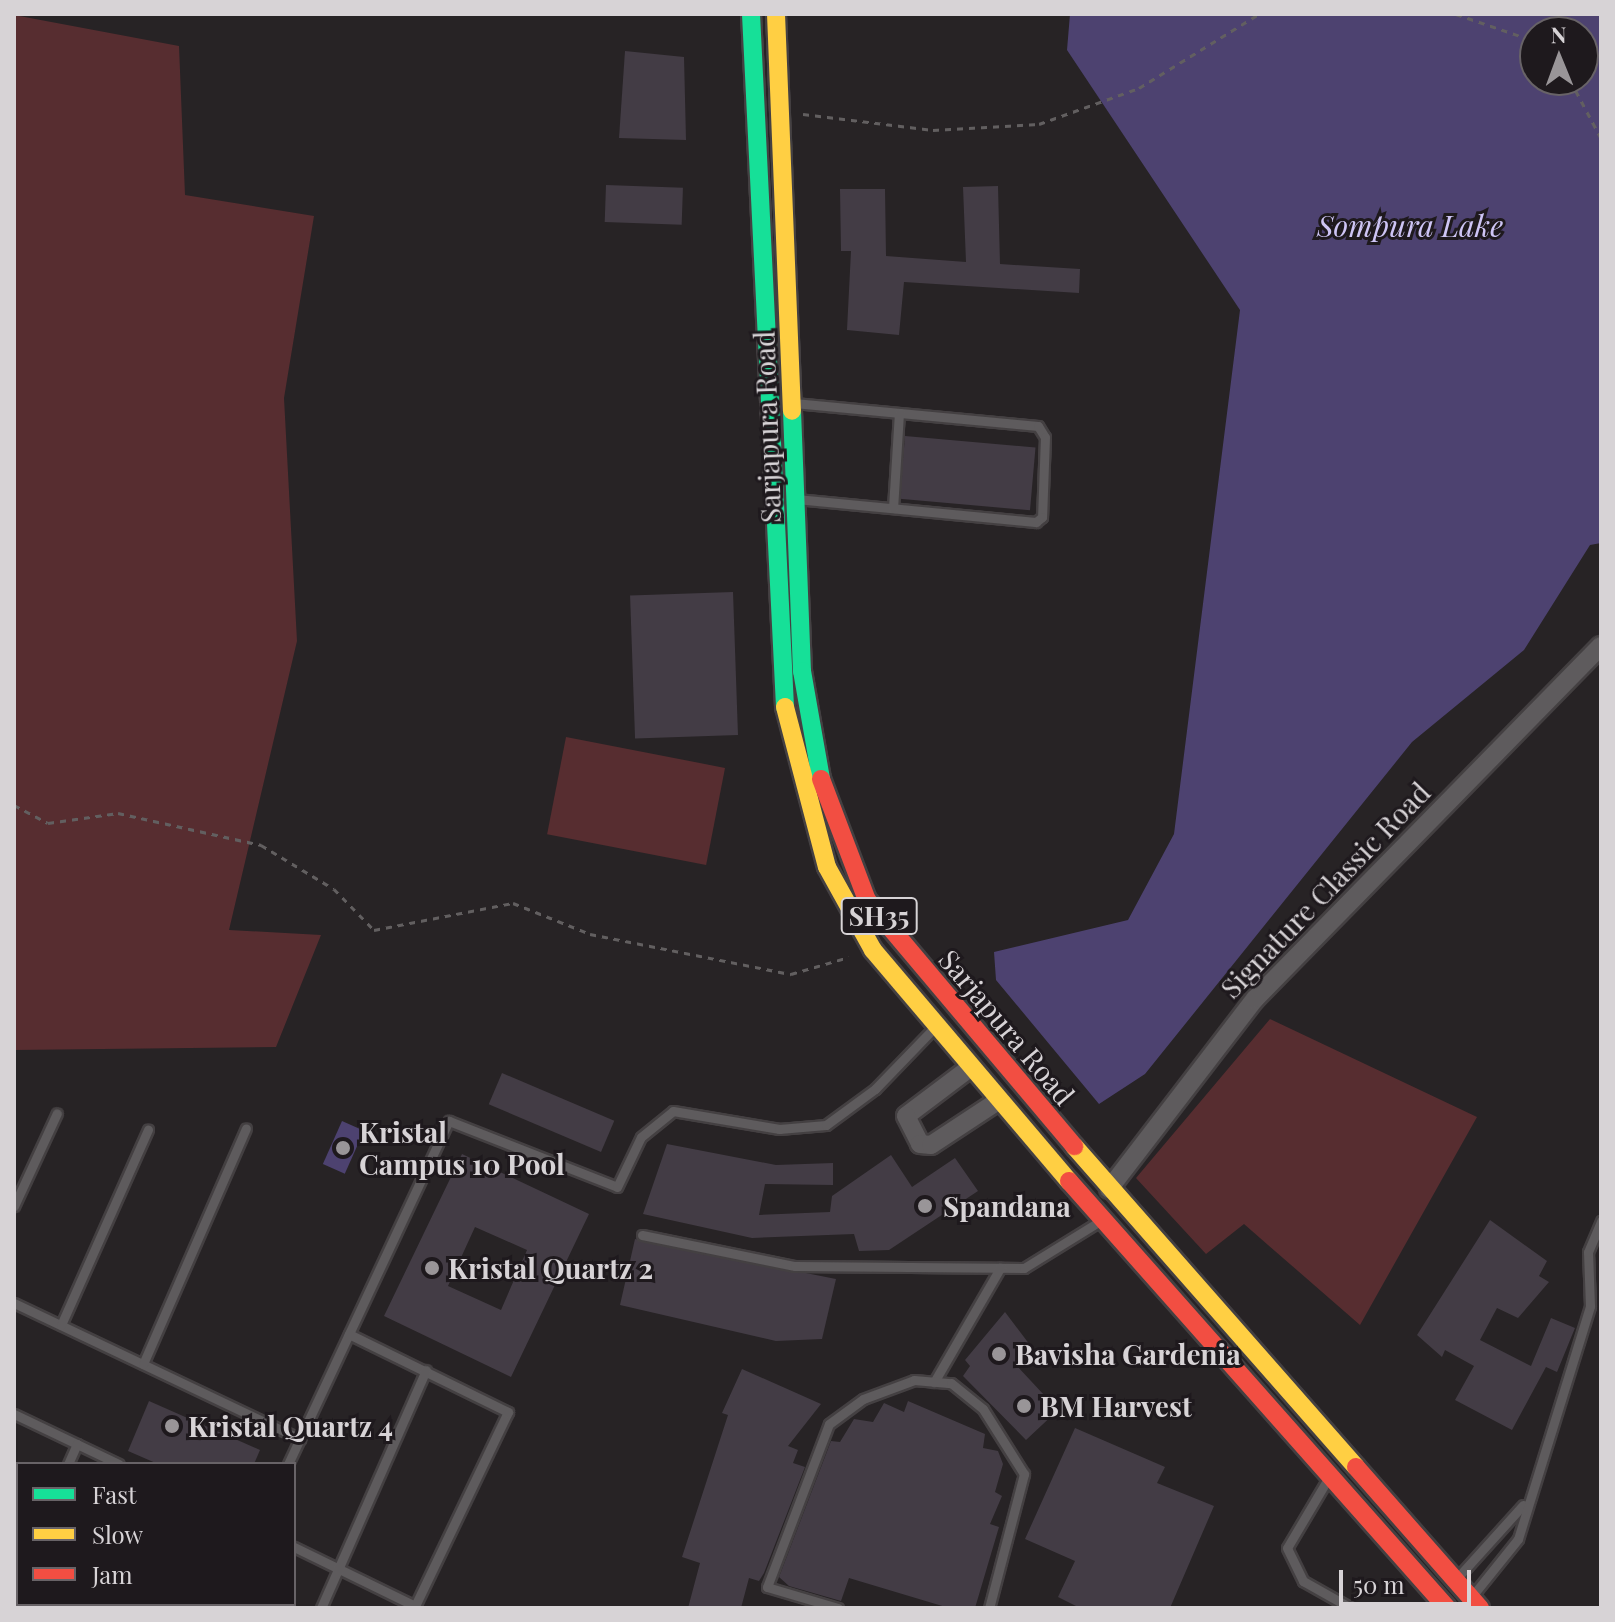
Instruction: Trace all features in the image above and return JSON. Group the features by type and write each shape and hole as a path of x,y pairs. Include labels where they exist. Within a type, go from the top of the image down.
{"main road":[{"name":"Sarjapura Road","path":"751,14 769,334 780,673 789,741 827,867 873,950 998,1101 1447,1608"},
{"name":"Sarjapura Road","path":"776,14 785,110 802,671 824,794 867,900 954,1010 1210,1306 1476,1603"},
{"path":"769,334 792,331"},
{"path":"936,1026 954,1010"},
{"path":"1194,1319 1210,1306"}],"street":[{"name":"Signature Classic Road","path":"1109,1189 1255,999 1601,646"},
{"path":"971,1067 906,1116 920,1144 931,1145 998,1101"}],"lane":[{"path":"794,403 1038,426 1045,437 1042,517 796,499"},
{"path":"893,508 899,413"},
{"path":"289,1462 449,1121 617,1187 641,1137 673,1111 779,1129 826,1125 875,1089 936,1026"},
{"path":"14,1206 57,1113"},
{"path":"143,1364 246,1128"},
{"path":"61,1325 148,1130"},
{"path":"642,1235 795,1266 1024,1268 1103,1219"},
{"path":"1476,1603 1518,1539 1523,1505 1590,1306 1588,1252 1601,1221"},
{"path":"934,1382 1000,1268"},
{"path":"14,1303 300,1439"},
{"path":"296,1548 415,1606 508,1412 349,1334"},
{"path":"321,1608 426,1370"},
{"path":"838,1608 767,1587 829,1424 863,1399 914,1380 951,1383 983,1409 1024,1474 989,1608"},
{"path":"14,1414 115,1462"},
{"path":"69,1462 77,1444"},
{"path":"1331,1475 1287,1548 1303,1581 1351,1608"},
{"path":"1455,1579 1523,1505"}],"path":[{"path":"785,110 933,130 1039,124 1139,88 1259,14"},
{"path":"1456,14 1519,36"},
{"path":"1579,96 1601,138"},
{"path":"14,805 48,823 118,813 261,845 334,889 374,930 513,903 590,934 791,974 873,950"}],"shaded area":[{"path":"14,15 179,46 185,195 314,216 284,398 297,641 229,930 321,935 276,1047 14,1050"},
{"path":"566,737 725,768 706,865 547,834"},
{"path":"1270,1019 1477,1117 1360,1325 1244,1224 1206,1254 1136,1178"}],"water":[{"name":"Sompura Lake","path":"1070,14 1601,14 1601,543 1590,545 1524,650 1412,742 1145,1074 1099,1104 996,980 994,952 1128,920 1174,834 1240,310 1067,50"},
{"name":"Kristal Campus 10 Pool","path":"342,1121 364,1131 345,1174 323,1164"}],"building":[{"path":"625,51 684,57 686,140 619,138"},
{"path":"606,185 683,188 682,225 605,222"},
{"path":"998,186 1000,264 1080,269 1079,293 904,282 899,335 847,330 851,251 841,251 840,189 885,189 886,256 966,262 963,187"},
{"path":"905,436 1036,447 1030,510 900,499"},
{"path":"733,592 738,735 635,739 630,596"},
{"path":"502,1073 614,1121 601,1152 489,1104"},
{"path":"667,1144 776,1165 833,1163 833,1185 765,1184 759,1215 830,1212 832,1196 891,1155 912,1187 955,1158 978,1191 889,1250 859,1251 854,1234 752,1238 643,1214"},
{"name":"Kristal Quartz 2","path":"462,1154 589,1214 511,1377 384,1316","holes":["475,1227 527,1250 501,1310 448,1286"]},
{"path":"1490,1220 1547,1261 1539,1276 1549,1282 1518,1318 1497,1308 1480,1340 1531,1366 1551,1318 1575,1328 1557,1372 1546,1367 1512,1430 1455,1400 1474,1366 1445,1350 1442,1357 1417,1335"},
{"path":"635,1239 836,1279 822,1339 776,1341 620,1305"},
{"path":"1005,1312 1033,1349 1017,1366 1058,1410 1026,1440 963,1376 970,1366 965,1360"},
{"path":"742,1369 821,1404 788,1446 798,1450 793,1463 805,1467 759,1581 749,1578 741,1608 688,1608 700,1563 682,1557 728,1415 722,1413"},
{"name":"Kristal Quartz 4","path":"149,1401 260,1450 255,1462 153,1462 128,1451"},
{"path":"908,1401 985,1434 983,1448 998,1451 1003,1464 995,1492 1002,1496 990,1524 999,1527 975,1608 949,1608 849,1578 841,1601 789,1586 779,1577 831,1441 840,1442 854,1419 873,1422 884,1403 904,1412"},
{"path":"1075,1428 1165,1467 1157,1483 1214,1506 1170,1608 1080,1608 1058,1597 1075,1561 1025,1539"}],"traffic: fast":[{"path":"751,14 785,707"},
{"path":"792,411 802,671 821,779"}],"traffic: slow":[{"path":"776,14 792,411"},
{"path":"785,707 827,867 873,950 1069,1181"},
{"path":"1074,1146 1356,1467"}],"traffic: jam":[{"path":"821,779 867,900 1074,1146"},
{"path":"1069,1181 1447,1608"},
{"path":"1356,1467 1480,1608"}],"place":[{"name":"Kristal Campus 10 Pool","path":"343,1148"},
{"name":"Spandana","path":"925,1206"},
{"name":"Kristal Quartz 2","path":"432,1268"},
{"name":"Bavisha Gardenia","path":"999,1354"},
{"name":"BM Harvest","path":"1024,1406"},
{"name":"Kristal Quartz 4","path":"172,1426"}]}
